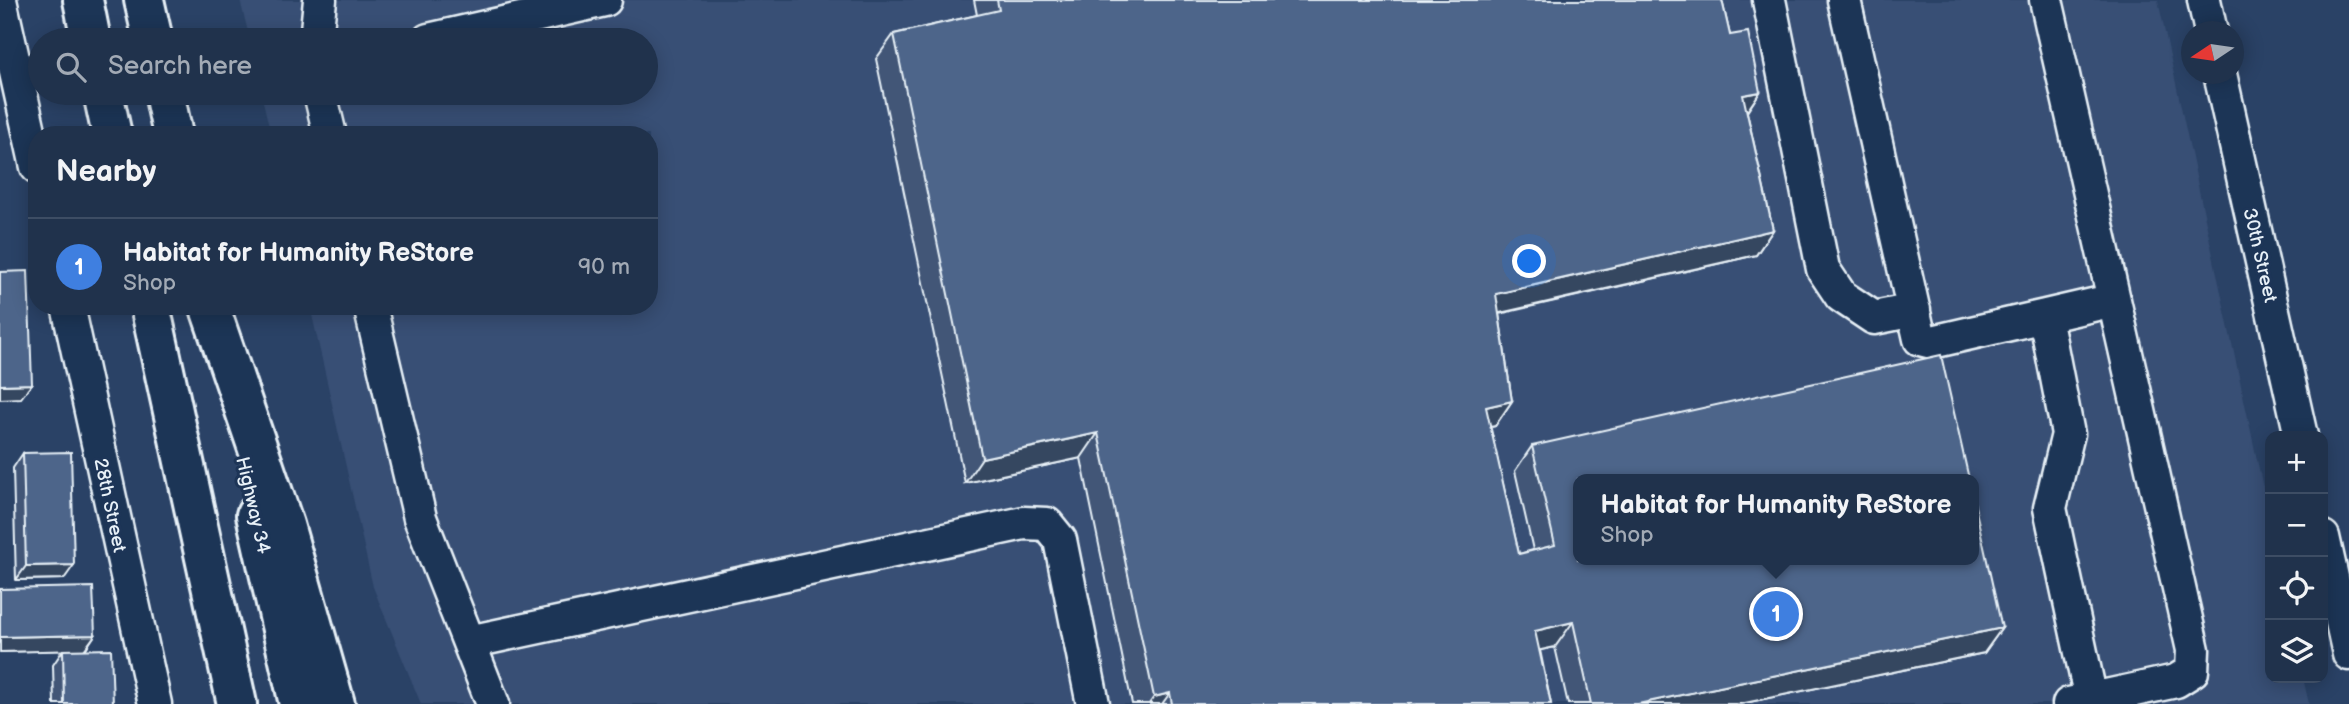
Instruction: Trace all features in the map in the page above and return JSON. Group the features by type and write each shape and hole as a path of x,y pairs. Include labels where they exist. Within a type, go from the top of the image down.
{"highway":[{"path":"83,0 89,28"},
{"path":"144,0 150,28"},
{"path":"106,105 110,126"},
{"path":"167,105 171,126"},
{"path":"152,315 237,704"},
{"name":"Highway 34","path":"211,315 299,704"},
{"path":"212,315 284,525 335,704"}],"street":[{"path":"0,0 28,126"},
{"path":"317,28 320,0"},
{"path":"481,28 605,0"},
{"path":"1769,0 1823,269 1841,296 1874,318 1914,310"},
{"path":"1844,0 1920,339 1932,342 2114,300"},
{"path":"2045,316 2068,434 2050,508 2084,703 2176,681 2192,671 2193,650 2046,0"},
{"path":"2204,0 2209,21"},
{"name":"30th Street","path":"2222,84 2300,431"},
{"path":"323,105 328,126"},
{"name":"28th Street","path":"70,315 155,704"},
{"path":"372,315 420,518 493,704"},
{"path":"469,642 1024,523 1046,524 1059,540 1093,704"},
{"path":"2328,556 2345,622 2349,654"}],"shaded area":[{"path":"240,0 2158,0 2265,497 2265,683 2304,683 2309,704 421,704 373,587 312,315 658,315 658,126 269,126 264,105 658,105 658,28 247,28"}],"building":[{"path":"997,0 1722,0 1730,35 1748,32 1760,92 1743,95 1773,230 1496,294 1512,401 1486,407 1519,554 1555,545 1532,446 1941,355 1968,474 1573,474 1573,565 1979,565 1979,524 2002,628 1638,704 1591,704 1573,622 1535,631 1551,704 1172,704 1170,693 1154,697 1098,433 982,458 894,34 999,10"},
{"path":"28,271 32,384 0,385 0,272"},
{"path":"71,452 74,565 26,566 23,453"},
{"path":"93,587 95,635 0,637 0,589"},
{"path":"111,649 113,704 64,704 63,650"}],"place":[{"name":"Habitat for Humanity ReStore","path":"1776,614"}]}
